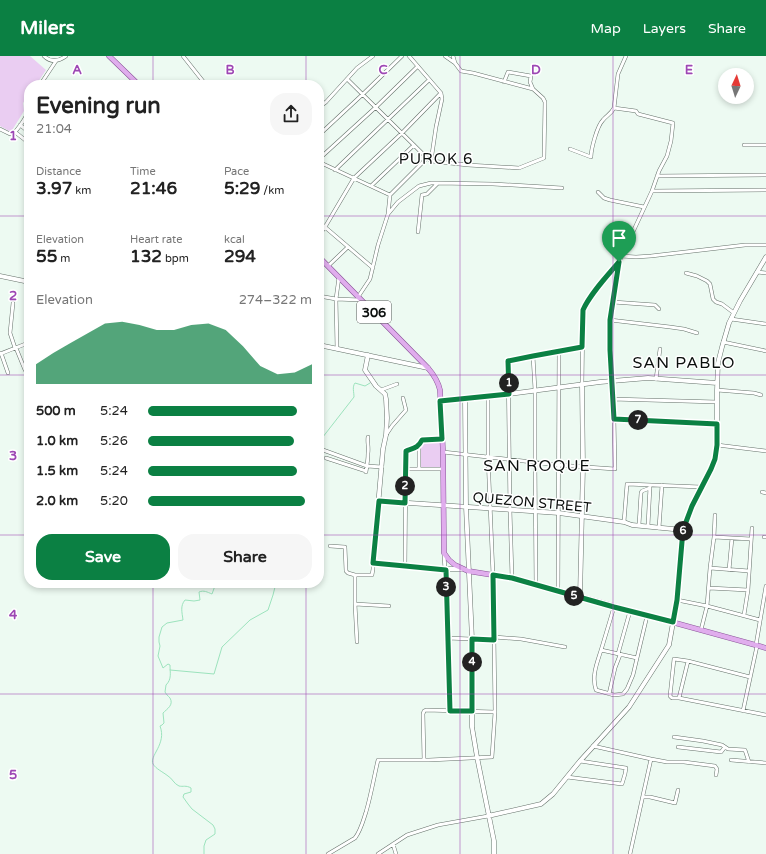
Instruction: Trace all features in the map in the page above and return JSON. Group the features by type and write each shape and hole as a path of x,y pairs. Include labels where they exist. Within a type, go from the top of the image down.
{"main road":[{"path":"109,56 134,80"},
{"name":"306","path":"324,262 435,375 440,390 444,470 444,553"},
{"path":"444,553 449,560 461,569 512,578 766,648"}],"street":[{"path":"44,56 47,59 54,61 60,60 66,56"},
{"path":"182,56 202,80"},
{"path":"324,103 357,68 373,56"},
{"path":"324,130 402,56"},
{"path":"409,56 440,93 442,99 431,161"},
{"path":"453,56 455,63 461,72 473,73 533,89"},
{"path":"570,149 591,157 591,149 602,120 611,113 614,108 618,74 626,56"},
{"path":"447,57 455,63"},
{"path":"44,80 56,61"},
{"path":"324,154 417,67"},
{"path":"347,79 431,161 519,168 544,158 545,102 543,98 533,89 530,82 530,76 508,72 504,82"},
{"path":"335,170 429,80"},
{"path":"373,268 325,227 354,178 402,133 440,93"},
{"path":"443,452 558,465 615,469 610,320 619,262 667,156 671,141 673,123 638,114 636,111 614,108"},
{"path":"0,129 13,134 24,120"},
{"path":"20,125 24,128"},
{"path":"15,132 24,139"},
{"path":"744,144 766,145"},
{"path":"371,186 414,145"},
{"path":"324,297 360,299 370,279 378,245 388,214 390,195 427,158"},
{"path":"324,164 390,195 398,202"},
{"path":"657,176 766,175"},
{"path":"388,214 398,202 419,186 431,183 493,184 562,188"},
{"path":"418,232 422,195 427,194 438,183"},
{"path":"652,191 766,190"},
{"path":"598,192 604,198 610,200 644,207"},
{"path":"621,256 651,256 745,245 766,245"},
{"path":"328,266 348,247"},
{"path":"378,854 384,852 408,834 438,825 541,804 553,794 580,760 629,707 669,645 677,600 683,530 692,506 715,459 717,445 718,363 723,342 729,323 740,300 766,257"},
{"path":"580,597 583,467 583,310 602,281 619,262"},
{"path":"758,272 766,273"},
{"path":"686,273 707,281 710,284 713,299 734,313"},
{"path":"0,276 24,281"},
{"path":"337,349 336,298 339,277"},
{"path":"613,302 655,305 659,309"},
{"path":"13,303 10,333 24,368"},
{"path":"610,320 684,329 697,333"},
{"path":"731,320 766,324"},
{"path":"723,342 766,351"},
{"path":"8,373 1,354 24,345"},
{"path":"324,346 428,368"},
{"path":"512,578 508,361 582,347"},
{"path":"656,379 660,349"},
{"path":"558,591 559,351"},
{"path":"330,546 345,547 346,571 348,573 355,575 372,575 387,418 385,394 376,386 365,370 368,355"},
{"path":"533,356 535,390 534,462 536,585"},
{"path":"440,401 509,394 582,384 648,378 717,383"},
{"path":"381,390 397,384"},
{"path":"717,390 761,395"},
{"path":"328,854 356,838 371,794 378,760 424,760 492,757 495,712 493,575 488,456 488,396"},
{"path":"386,435 406,410 403,398"},
{"path":"465,399 466,507 472,639 472,727 494,841 494,854"},
{"path":"612,399 717,402"},
{"path":"614,419 717,424"},
{"path":"326,458 366,472 368,437"},
{"path":"405,566 406,451 419,445 422,440 442,439"},
{"path":"419,445 419,469"},
{"path":"717,445 766,451"},
{"path":"324,450 367,466 382,467"},
{"path":"405,469 444,470"},
{"path":"624,522 627,484 701,488"},
{"path":"659,528 662,485"},
{"path":"639,525 641,493 650,486"},
{"path":"648,526 650,486"},
{"name":"QUEZON STREET","path":"379,501 558,513 624,522 632,525 683,530"},
{"path":"701,630 707,606 715,515"},
{"path":"744,616 750,571 750,539 752,528"},
{"path":"714,537 750,539"},
{"path":"729,570 732,538"},
{"path":"444,553 446,570 450,711"},
{"path":"373,563 446,570 461,569"},
{"path":"710,568 750,571"},
{"path":"355,575 357,642"},
{"path":"743,711 766,586"},
{"path":"709,588 748,590"},
{"path":"677,600 760,620"},
{"path":"355,604 389,606"},
{"path":"614,607 595,667 594,684 596,690 609,694 623,694 627,689 633,675 647,616"},
{"path":"609,694 630,611"},
{"path":"448,638 521,639 565,647"},
{"path":"601,650 637,658"},
{"path":"750,677 688,661 674,659 670,696 672,698 679,698 766,715"},
{"path":"679,698 688,661"},
{"path":"424,760 424,711 495,712"},
{"path":"674,737 722,745 728,749 745,750 749,762"},
{"path":"593,746 667,762 684,762 715,766 716,774"},
{"path":"678,747 721,752 724,747"},
{"path":"630,854 651,759"},
{"path":"567,777 622,784 626,768 580,760"},
{"path":"731,760 766,764"},
{"path":"643,797 650,797 675,803 678,790"},
{"path":"394,844 396,854"}],"shaded area":[{"path":"0,56 30,56 46,70 39,80 24,80 24,111 11,132 0,126"},
{"path":"423,442 440,442 441,469 421,469 420,446"}],"waterway":[{"path":"324,436 354,397 353,388 355,383 365,386 370,383"},
{"path":"204,854 206,840 215,834 213,825 192,809 183,797 184,794 191,792 191,788 177,785 156,767 152,761 160,744 162,732 160,726 164,723 163,713 170,707 171,703 170,698 165,692 166,685 170,678 170,665 168,664 163,668 158,656 160,646 159,637 162,627 167,623 183,620 182,607 185,600 200,600 199,592 201,591 212,594 214,588"},
{"path":"170,670 214,674 222,647 250,620 268,610 275,588"}],"district":[{"name":"PUROK 6","path":"436,159"},
{"name":"SAN PABLO","path":"684,362"},
{"name":"SAN ROQUE","path":"537,465"}],"route":[{"path":"619,262 610,320 610,350 614,419 717,424 715,459 692,506 683,530 677,600 673,622 512,578 493,575 494,640 472,639 472,711 450,711 446,570 373,563 379,501 405,503 406,451 419,445 422,440 442,439 440,401 509,394 508,361 582,347 583,310 602,281 619,262"}]}
